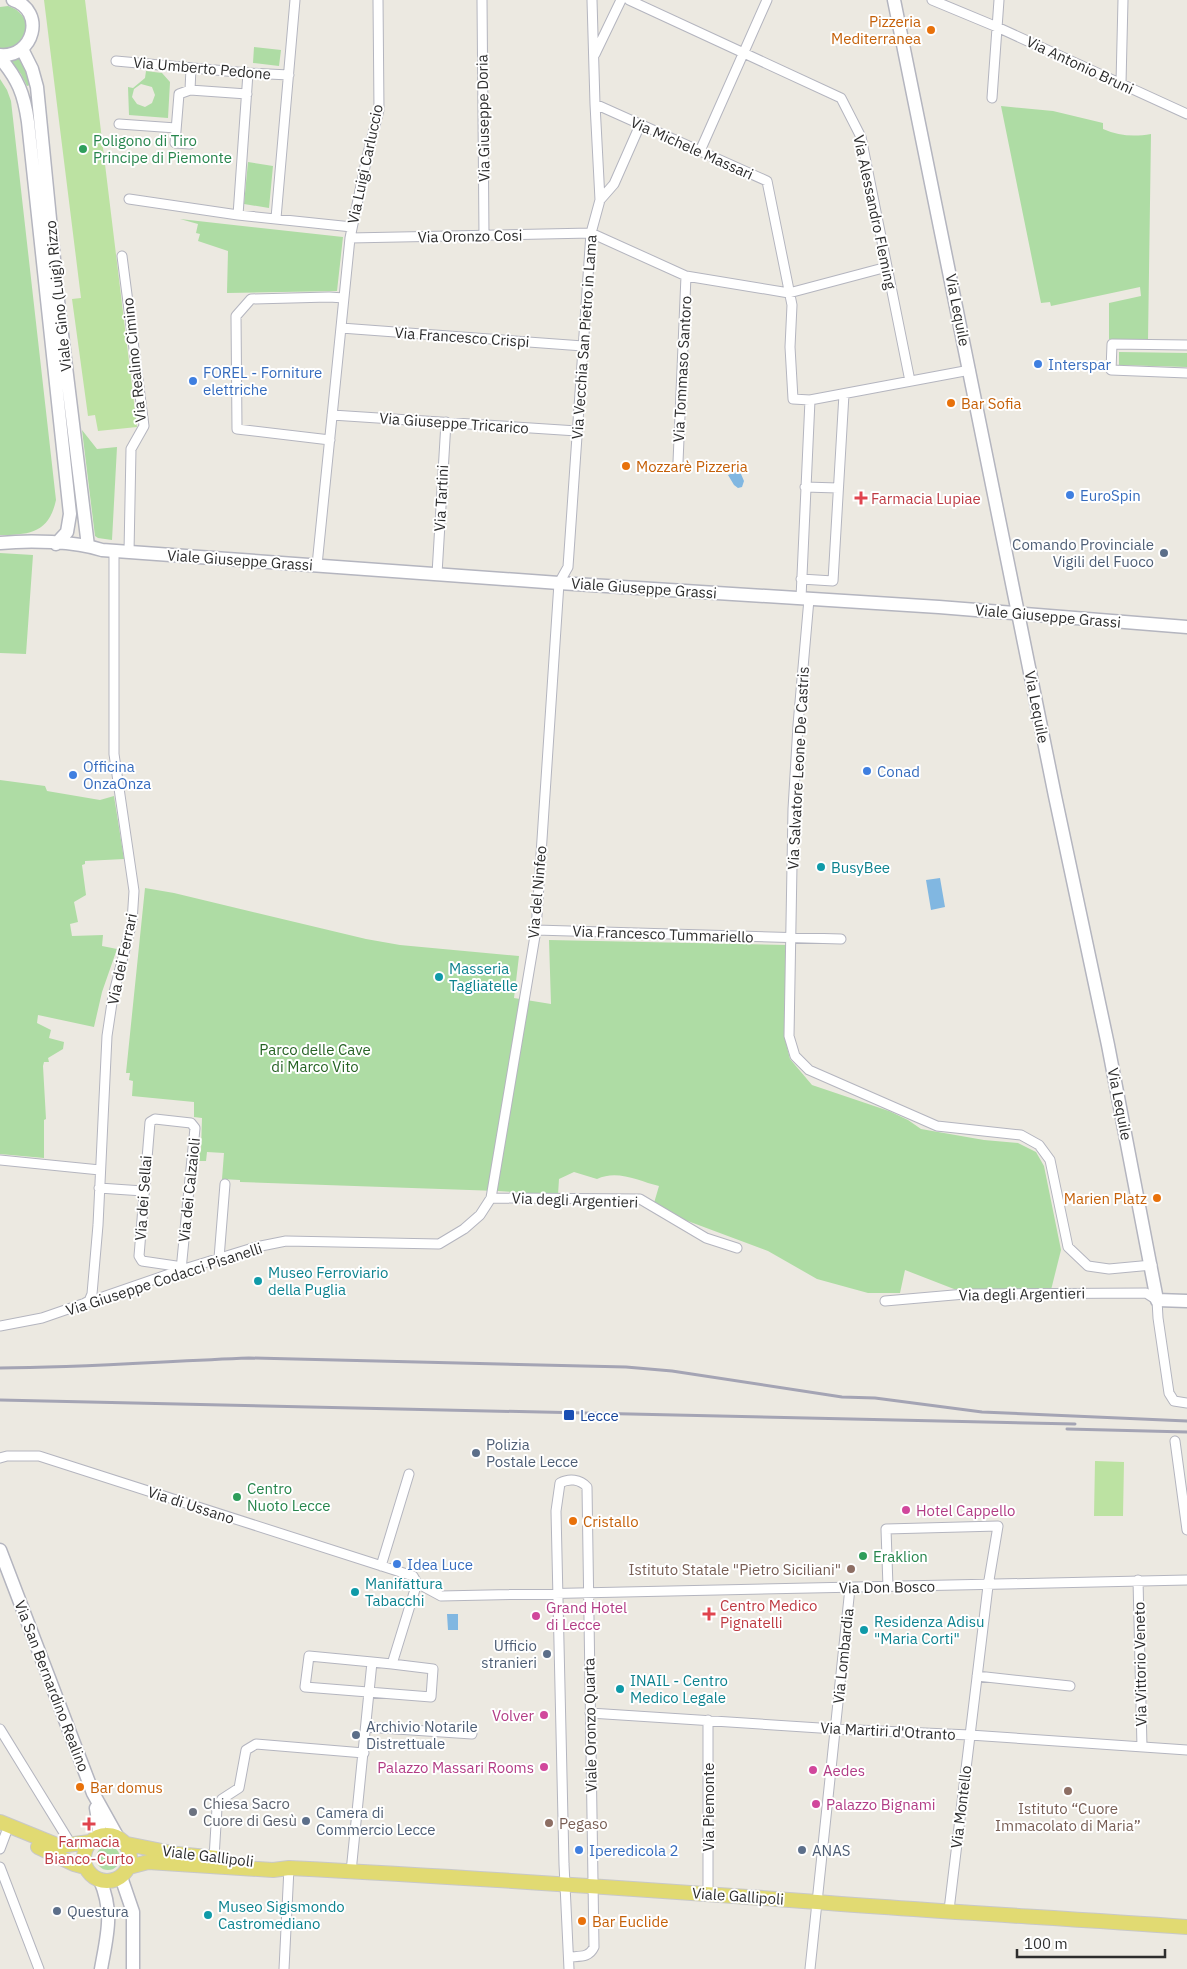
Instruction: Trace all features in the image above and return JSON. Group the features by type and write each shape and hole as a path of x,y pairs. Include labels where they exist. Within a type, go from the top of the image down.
{"main road":[{"path":"13,0 25,3 33,24 29,42 22,49"},
{"name":"Via Lequile","path":"894,0 1018,614 1108,1045 1152,1265 1157,1300"},
{"name":"Viale Gino (Luigi) Rizzo","path":"56,544 67,532 70,514 28,122 21,88 0,56 15,53 22,49 32,69 37,86 59,310 88,546"},
{"name":"Viale Giuseppe Grassi","path":"0,544 15,542 88,546 108,551"},
{"name":"Viale Giuseppe Grassi","path":"0,544 16,549 92,553 108,551 129,552 1187,627"},
{"path":"1157,1300 1187,1301"},
{"name":"Via San Bernardino Realino","path":"0,1550 93,1793 99,1826 94,1839"},
{"name":"Via San Bernardino Realino","path":"93,1793 122,1840"},
{"path":"2,1828 59,1846 70,1846 108,1834 122,1840 131,1855 125,1872 133,1912 134,1969"},
{"path":"2,1828 74,1864 85,1867"},
{"path":"94,1839 85,1849 84,1858 85,1867 91,1875 100,1880 115,1880 125,1872"},
{"name":"Viale Gallipoli","path":"122,1840 177,1854 274,1864 289,1868"},
{"name":"Viale Gallipoli","path":"125,1872 148,1862 273,1870 289,1868 708,1893 1187,1927"},
{"path":"100,1880 106,1894 109,1916 101,1969"}],"street":[{"path":"276,218 295,0"},
{"name":"Via Luigi Carluccio","path":"317,565 350,238 366,158 379,110 378,0"},
{"name":"Via Giuseppe Doria","path":"482,0 484,235"},
{"name":"Via Vecchia San Pietro in Lama","path":"559,583 568,567 591,233 600,200 594,104 592,0"},
{"path":"594,58 620,0"},
{"name":"Via Alessandro Fleming","path":"629,0 841,98 861,137 910,381"},
{"path":"700,151 766,0"},
{"name":"Via Antonio Bruni","path":"932,0 997,27 1187,114"},
{"path":"992,98 998,0"},
{"path":"1121,83 1123,0"},
{"name":"Via Umberto Pedone","path":"116,61 289,75"},
{"path":"190,144 175,143 180,94 190,90 191,68"},
{"path":"238,215 248,73"},
{"name":"Via Umberto Pedone","path":"190,90 247,94"},
{"name":"Via Michele Massari","path":"594,104 767,181 789,293"},
{"path":"119,124 176,128"},
{"path":"600,200 614,184 640,125"},
{"path":"128,199 238,215 352,227"},
{"path":"591,233 686,276 789,293 887,267"},
{"name":"Via Oronzo Cosi","path":"350,238 591,233"},
{"name":"Via Realino Cimino","path":"122,256 144,426 131,449 129,552"},
{"name":"Via Tommaso Santoro","path":"678,462 686,276"},
{"path":"789,293 792,305 790,347 793,398 810,400 970,370"},
{"path":"330,440 237,430 236,316 251,299 344,298"},
{"name":"Via Francesco Crispi","path":"341,328 583,346"},
{"path":"1187,345 1112,344 1111,370 1187,373"},
{"path":"801,579 833,581 844,394"},
{"name":"Via Salvatore Leone De Castris","path":"791,938 795,772 805,599 801,579 810,400"},
{"name":"Via Giuseppe Tricarico","path":"332,415 577,431"},
{"name":"Via Tartini","path":"437,574 446,422"},
{"path":"805,488 838,488"},
{"name":"Via dei Ferrari","path":"83,1305 89,1301 92,1294 107,1036 113,996 132,922 134,891 114,754 108,551"},
{"name":"Via del Ninfeo","path":"491,1198 536,930 559,583"},
{"name":"Via Francesco Tummariello","path":"536,930 840,939"},
{"path":"791,938 789,1036 795,1056 809,1070 936,1126 1021,1135 1040,1145 1050,1160 1068,1247 1088,1266 1109,1270 1152,1265"},
{"name":"Via dei Calzaioli","path":"150,1122 155,1119 191,1123 195,1128 181,1270"},
{"name":"Via dei Sellai","path":"150,1122 139,1256 142,1261 176,1266 181,1270"},
{"path":"0,1160 100,1170"},
{"path":"219,1258 225,1184"},
{"path":"99,1188 144,1191"},
{"name":"Via degli Argentieri","path":"491,1198 640,1199 706,1238 737,1248"},
{"name":"Via Giuseppe Codacci Pisanelli","path":"0,1326 42,1318 181,1270 256,1247 286,1242 439,1244 464,1229 480,1215 491,1198"},
{"name":"Via degli Argentieri","path":"885,1301 965,1294 1074,1292 1146,1293 1157,1300"},
{"name":"Via Lequile","path":"1157,1300 1169,1393 1174,1401 1187,1403"},
{"path":"1175,1441 1183,1466 1187,1530"},
{"name":"Via di Ussano","path":"2,1456 39,1456 413,1576 417,1583 441,1596 557,1594"},
{"path":"381,1566 409,1474"},
{"name":"Viale Oronzo Quarta","path":"569,1957 586,1956 591,1953 594,1947 587,1511 586,1487 583,1483 576,1480 560,1483 556,1511 564,1884 569,1969"},
{"name":"Via Montello","path":"888,1587 886,1529 998,1526 988,1586 949,1910"},
{"name":"Via Vittorio Veneto","path":"1138,1580 1142,1747"},
{"name":"Via Don Bosco","path":"587,1594 1187,1580"},
{"path":"392,1664 417,1583"},
{"name":"Via Lombardia","path":"810,1969 850,1588"},
{"path":"557,1594 587,1594"},
{"path":"309,1656 392,1664 433,1669 430,1697 306,1686 309,1656"},
{"path":"351,1872 372,1662"},
{"path":"977,1676 1070,1686"},
{"name":"Via Martiri d'Otranto","path":"590,1714 970,1735 1187,1750"},
{"name":"Via Piemonte","path":"708,1720 708,1893"},
{"path":"366,1727 472,1734"},
{"path":"0,1729 69,1841 70,1846"},
{"path":"214,1858 217,1808 222,1799 239,1788 246,1750 256,1744 364,1753"},
{"path":"0,1849 2,1828"},
{"path":"0,1866 40,1969"},
{"path":"284,1969 289,1868"}],"green space":[{"name":"Poligono di Tiro Principe di Piemonte","path":"44,0 85,0 137,427 98,431 95,415 88,416 72,299 81,298"},
{"path":"8,6 23,17 26,24 26,32 18,44 10,48 0,48 0,7"},
{"path":"254,47 281,50 279,66 253,63"},
{"path":"21,57 30,85 27,86 11,61"},
{"path":"146,71 162,73 170,82 168,118 129,115 128,87 133,88 145,78","holes":["141,84 152,87 155,95 152,103 145,107 137,104 132,97 134,89"]},
{"path":"0,79 11,101 56,500 53,511 43,526 29,533 0,535"},
{"path":"1001,106 1053,111 1103,123 1103,129 1121,134 1133,136 1151,134 1148,341 1109,339 1109,303 1141,296 1140,287 1051,306 1050,302 1041,303"},
{"path":"248,162 273,166 269,208 244,204"},
{"path":"180,219 343,237 337,291 227,293 228,251 198,241 200,234 196,233 198,224"},
{"path":"1119,352 1187,353 1187,367 1119,365"},
{"path":"82,430 97,449 117,447 112,540 95,536"},
{"path":"0,553 33,555 26,654 0,653"},
{"path":"0,780 45,786 47,791 100,800 114,796 124,859 85,861 85,864 82,865 86,895 74,902 78,922 70,924 72,936 103,935 102,946 117,949 102,992 94,1027 38,1015 37,1023 51,1030 49,1038 64,1042 63,1049 48,1058 49,1062 44,1062 43,1066 46,1119 44,1120 44,1158 0,1154"},
{"name":"Parco delle Cave di Marco Vito","path":"145,888 174,893 366,939 400,945 519,956 514,998 551,1004 549,940 786,945 784,1035 790,1059 812,1085 889,1111 921,1129 984,1140 1018,1143 1036,1152 1044,1166 1061,1250 1051,1290 954,1289 905,1270 900,1293 868,1293 817,1279 768,1251 677,1217 654,1203 659,1186 620,1176 612,1175 597,1179 574,1172 559,1179 558,1195 498,1191 240,1182 240,1180 222,1179 224,1153 207,1152 206,1161 195,1161 196,1151 201,1151 202,1118 194,1117 194,1102 132,1096 133,1081 129,1080 130,1073 126,1073"},
{"path":"1095,1461 1124,1462 1123,1516 1094,1516"},
{"path":"108,1846 117,1849 120,1858 117,1867 108,1870 99,1867 96,1858 99,1849"}],"water":[{"path":"737,471 741,474 744,481 742,487 738,488 728,475"},
{"path":"940,878 945,907 931,910 926,880"},
{"path":"447,1614 458,1614 458,1630 448,1630"}],"railway":[{"path":"0,1368 93,1366 249,1358 626,1367 672,1371 842,1397 875,1398 982,1412 1187,1421"},
{"path":"0,1400 1075,1424"},
{"path":"1067,1429 1187,1432"}],"place":[{"name":"Pizzeria Mediterranea","path":"931,30"},
{"name":"Poligono di Tiro Principe di Piemonte","path":"83,149"},
{"name":"Interspar","path":"1038,364"},
{"name":"FOREL - Forniture elettriche","path":"193,381"},
{"name":"Bar Sofia","path":"951,403"},
{"name":"Mozzarè Pizzeria","path":"626,466"},
{"name":"EuroSpin","path":"1070,495"},
{"name":"Farmacia Lupiae","path":"861,498"},
{"name":"Comando Provinciale Vigili del Fuoco","path":"1164,553"},
{"name":"Conad","path":"867,771"},
{"name":"Officina OnzaOnza","path":"73,775"},
{"name":"BusyBee","path":"821,867"},
{"name":"Masseria Tagliatelle","path":"439,977"},
{"name":"Marien Platz","path":"1157,1198"},
{"name":"Museo Ferroviario della Puglia","path":"258,1281"},
{"name":"Lecce","path":"569,1415"},
{"name":"Polizia Postale Lecce","path":"476,1453"},
{"name":"Centro Nuoto Lecce","path":"237,1497"},
{"name":"Hotel Cappello","path":"906,1510"},
{"name":"Cristallo","path":"573,1521"},
{"name":"Eraklion","path":"863,1556"},
{"name":"Idea Luce","path":"397,1564"},
{"name":"Istituto Statale \"Pietro Siciliani\"","path":"851,1569"},
{"name":"Manifattura Tabacchi","path":"355,1592"},
{"name":"Centro Medico Pignatelli","path":"709,1614"},
{"name":"Grand Hotel di Lecce","path":"536,1616"},
{"name":"Residenza Adisu \"Maria Corti\"","path":"864,1630"},
{"name":"Ufficio stranieri","path":"547,1654"},
{"name":"INAIL - Centro Medico Legale","path":"620,1689"},
{"name":"Volver","path":"544,1715"},
{"name":"Archivio Notarile Distrettuale","path":"356,1735"},
{"name":"Palazzo Massari Rooms","path":"544,1767"},
{"name":"Aedes","path":"813,1770"},
{"name":"Bar domus","path":"80,1787"},
{"name":"Istituto “Cuore Immacolato di Maria”","path":"1068,1791"},
{"name":"Palazzo Bignami","path":"816,1804"},
{"name":"Chiesa Sacro Cuore di Gesù","path":"193,1812"},
{"name":"Camera di Commercio Lecce","path":"306,1821"},
{"name":"Pegaso","path":"549,1823"},
{"name":"Farmacia Bianco-Curto","path":"89,1824"},
{"name":"Iperedicola 2","path":"579,1850"},
{"name":"ANAS","path":"802,1850"},
{"name":"Questura","path":"57,1911"},
{"name":"Museo Sigismondo Castromediano","path":"208,1915"},
{"name":"Bar Euclide","path":"582,1921"}]}
